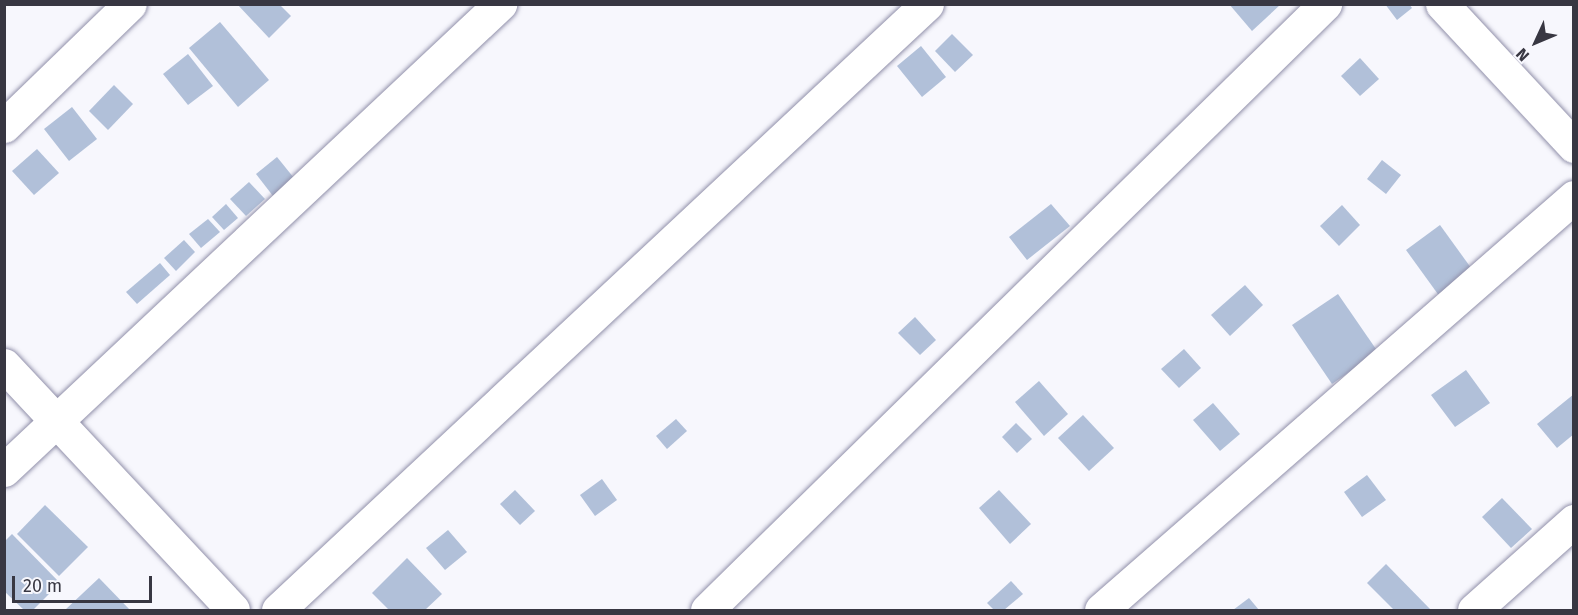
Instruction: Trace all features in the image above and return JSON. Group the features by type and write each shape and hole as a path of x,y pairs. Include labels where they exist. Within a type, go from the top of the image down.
{"street":[{"path":"4,126 130,4"},
{"path":"4,470 500,4"},
{"path":"278,610 927,4"},
{"path":"707,610 1325,4"},
{"path":"1442,4 1574,146"},
{"path":"1101,610 1574,197"},
{"path":"4,365 233,610"},
{"path":"1474,610 1574,521"}],"building":[{"path":"237,4 279,4 291,16 269,38"},
{"path":"1229,4 1281,4 1252,31"},
{"path":"1385,4 1409,4 1412,8 1397,20"},
{"path":"220,22 269,80 238,107 189,48"},
{"path":"952,34 973,55 955,72 935,51"},
{"path":"921,46 946,77 922,97 897,66"},
{"path":"188,54 213,86 188,105 163,74"},
{"path":"1360,58 1379,79 1360,96 1341,76"},
{"path":"114,85 133,104 108,130 89,111"},
{"path":"72,107 97,139 69,161 44,129"},
{"path":"37,149 59,173 34,195 12,171"},
{"path":"277,157 294,178 273,196 256,174"},
{"path":"1382,160 1401,175 1386,194 1367,179"},
{"path":"249,182 265,199 246,216 230,199"},
{"path":"226,204 238,218 224,230 212,217"},
{"path":"1051,204 1070,226 1027,260 1009,237"},
{"path":"1342,205 1360,225 1339,246 1320,226"},
{"path":"208,219 220,232 201,248 189,234"},
{"path":"1440,225 1474,272 1440,297 1406,250"},
{"path":"184,240 195,252 176,271 164,258"},
{"path":"160,263 170,275 137,304 126,292"},
{"path":"1245,285 1263,305 1230,336 1211,315"},
{"path":"1338,294 1378,352 1332,384 1292,325"},
{"path":"915,317 936,340 920,355 898,333"},
{"path":"1184,349 1201,368 1179,388 1161,369"},
{"path":"1466,370 1490,403 1455,427 1431,395"},
{"path":"1039,381 1068,414 1044,436 1015,402"},
{"path":"1574,394 1574,434 1557,448 1537,424"},
{"path":"1213,403 1240,434 1220,451 1193,420"},
{"path":"1083,415 1114,448 1089,471 1058,438"},
{"path":"676,419 687,431 667,449 656,436"},
{"path":"1016,423 1032,439 1017,453 1002,437"},
{"path":"1367,475 1386,500 1362,517 1344,492"},
{"path":"602,479 617,500 595,516 580,495"},
{"path":"515,490 535,511 520,525 500,504"},
{"path":"999,490 1031,524 1010,544 979,508"},
{"path":"1502,498 1532,529 1511,548 1482,517"},
{"path":"45,505 88,547 59,576 17,534"},
{"path":"448,530 467,552 445,570 426,548"},
{"path":"12,534 60,583 33,610 24,610 4,591 4,542"},
{"path":"407,558 442,594 425,610 389,610 372,593"},
{"path":"1386,564 1431,610 1394,610 1367,583"},
{"path":"99,578 130,610 65,610"},
{"path":"1011,581 1023,594 1004,610 994,610 987,603"},
{"path":"1249,598 1259,610 1233,610"}]}
